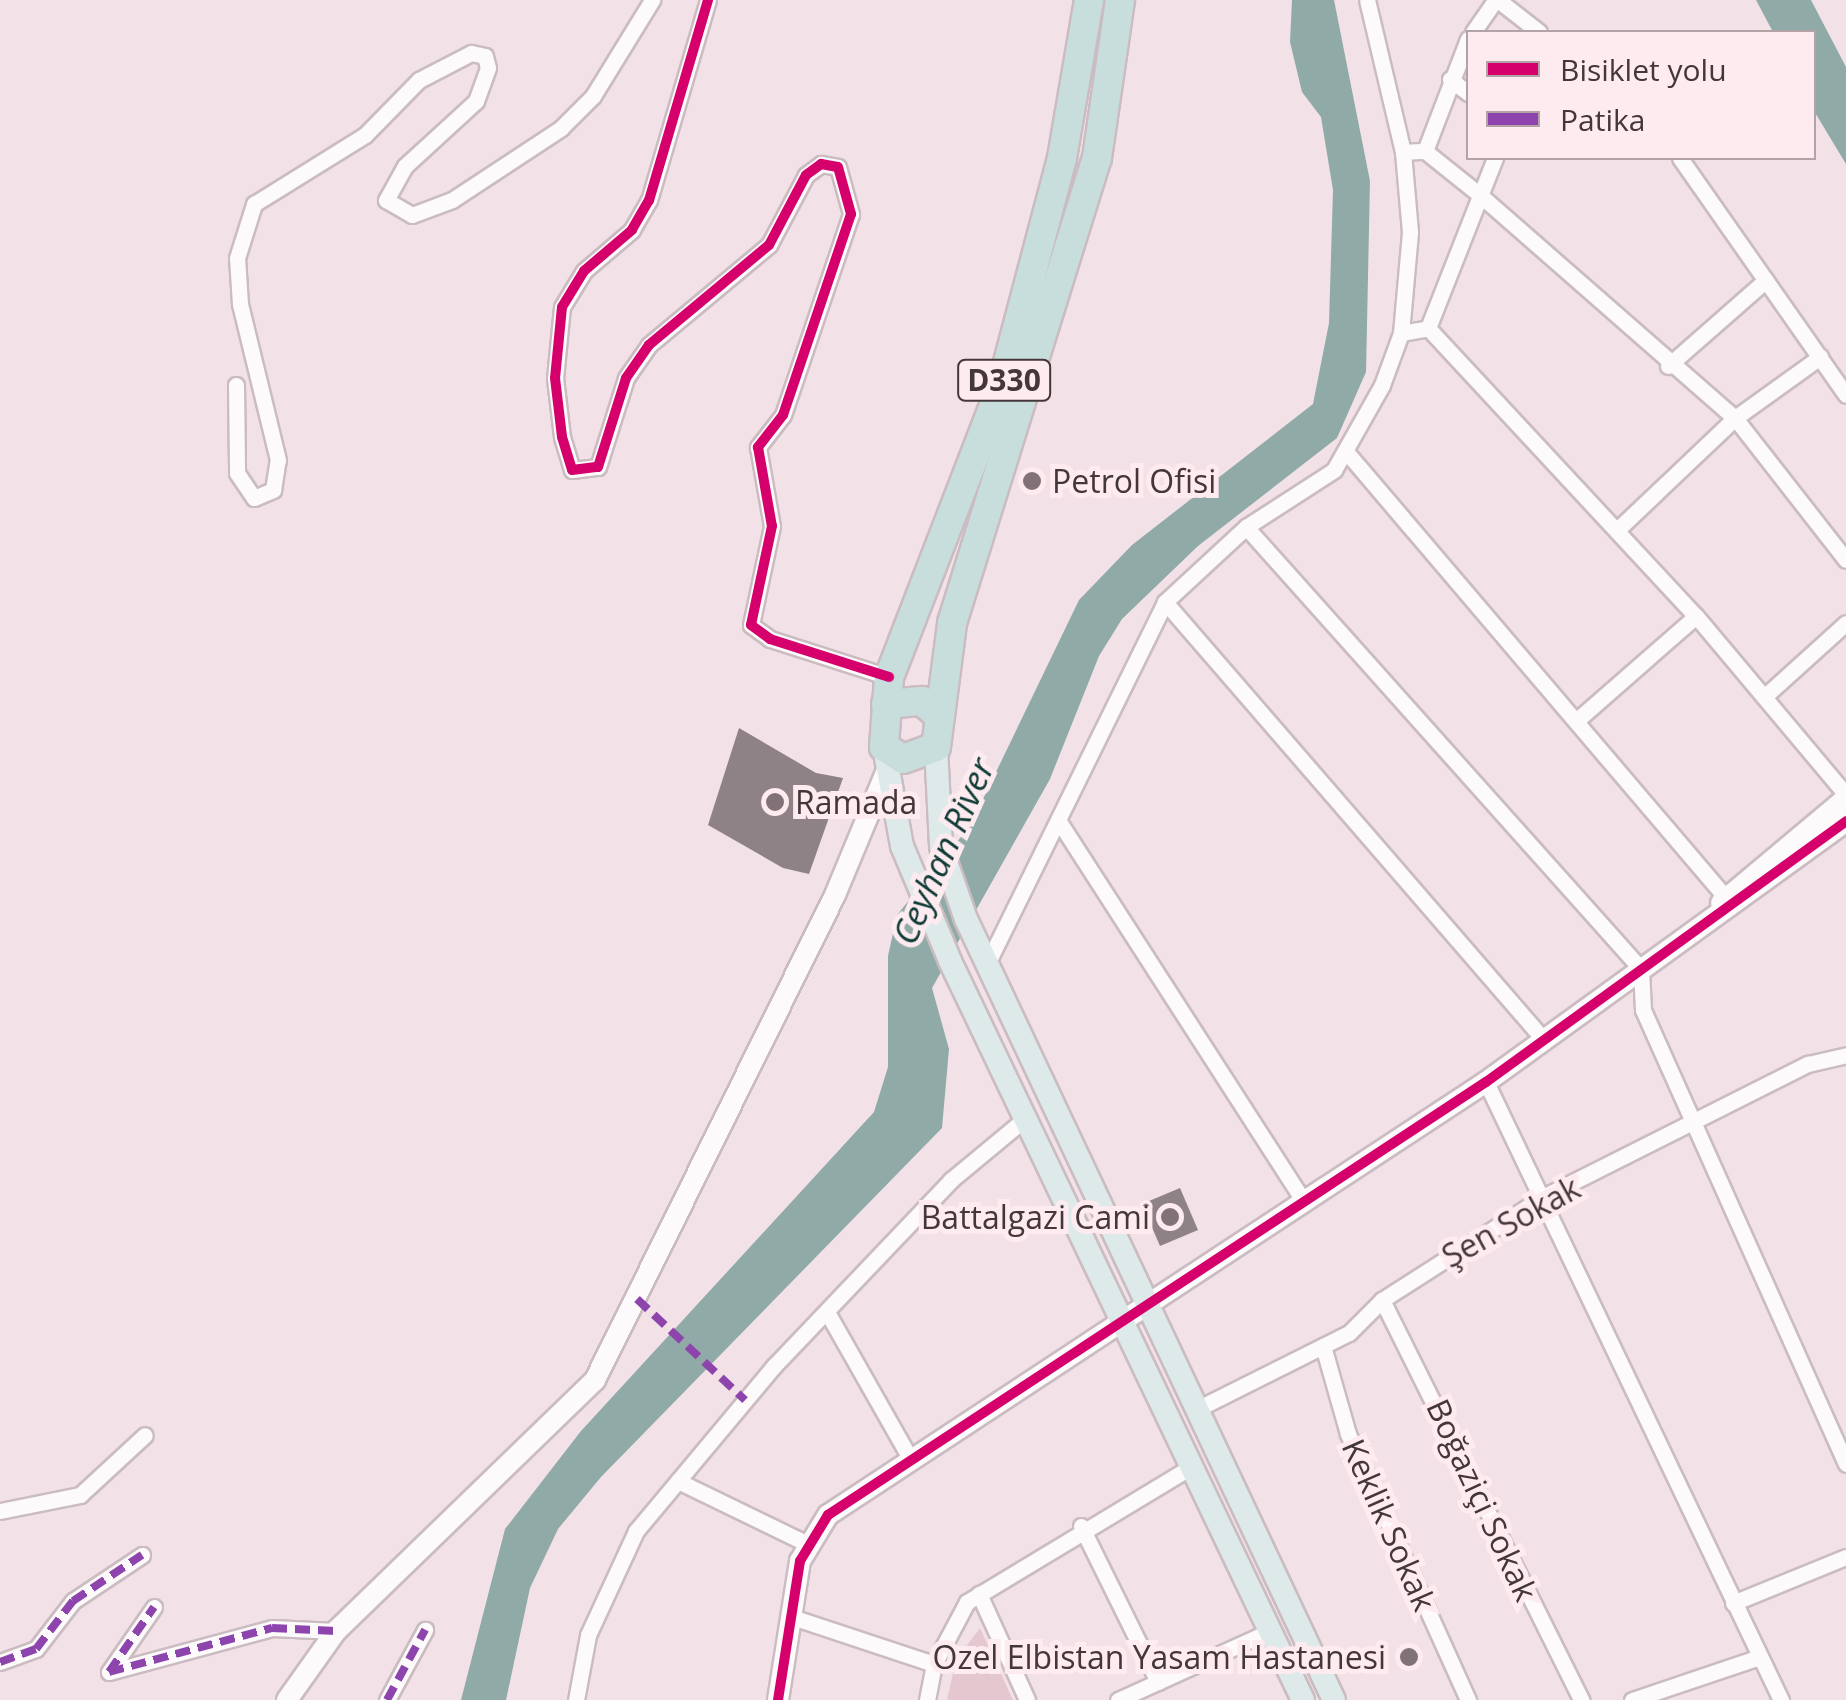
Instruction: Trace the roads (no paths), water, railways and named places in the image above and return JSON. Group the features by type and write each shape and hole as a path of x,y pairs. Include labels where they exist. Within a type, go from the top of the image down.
{"highway":[{"name":"D330","path":"885,758 887,691 1004,382 1062,158 1089,0"},
{"name":"D330","path":"936,747 952,623 1097,158 1120,0"},
{"path":"887,691 922,701 938,715"},
{"path":"885,758 913,759 936,747"}],"main road":[{"name":"D330","path":"936,747 941,847 966,919 1334,1700"},
{"name":"D330","path":"885,758 914,880 950,962 1022,1120 1303,1700"}],"street":[{"path":"236,385 237,473 254,498 273,490 278,460 240,304 237,258 254,204 365,135 419,80 471,53 485,56 488,68 476,101 405,166 386,200 412,215 452,200 561,128 593,96 652,0"},
{"path":"708,0 649,200 632,230 584,271 562,306 555,378 562,437 572,470 598,467 626,378 649,344 769,245 806,175 821,164 838,167 850,214 783,416 758,447 772,526 751,624 770,639 887,691"},
{"path":"988,964 1165,602 1246,528 1289,505 1349,455 1401,332 1410,232 1404,152 1367,0"},
{"path":"1474,30 1496,0 1536,30"},
{"path":"1425,151 1466,43"},
{"path":"1450,79 1466,91"},
{"path":"1404,152 1425,151 1480,195 1668,366 1734,418 1846,560"},
{"path":"1428,328 1494,160"},
{"path":"1681,160 1846,395"},
{"path":"1668,366 1766,280"},
{"path":"1401,332 1428,328"},
{"path":"1428,328 1696,616 1846,797 1641,969"},
{"path":"1617,530 1734,418 1820,358"},
{"path":"1349,455 1726,898"},
{"path":"1246,528 1641,969 1643,1010 1846,1464"},
{"path":"1165,602 1544,1040"},
{"path":"1576,722 1696,616"},
{"path":"1764,697 1846,624"},
{"path":"287,1700 336,1631 594,1380 834,896 885,758"},
{"path":"778,1700 788,1616 810,1545 828,1515 1145,1302 1486,1082 1846,822"},
{"path":"1060,823 1303,1200"},
{"name":"Şen Sokak","path":"1197,1409 1349,1334 1382,1300 1543,1198 1841,1054"},
{"path":"1486,1082 1782,1700"},
{"path":"576,1700 588,1634 613,1570 678,1481 826,1312 951,1180 1022,1120"},
{"name":"Boğaziçi Sokak","path":"1382,1300 1581,1700"},
{"path":"826,1312 911,1460"},
{"name":"Keklik Sokak","path":"1323,1346 1348,1434 1468,1700"},
{"path":"0,1511 22,1500 45,1508 80,1495 145,1435"},
{"path":"927,1700 934,1664 979,1594 1081,1526 1191,1466"},
{"path":"678,1481 810,1545"},
{"path":"1081,1526 1158,1682"},
{"path":"0,1662 36,1649 73,1601 142,1555"},
{"path":"1733,1603 1846,1557"},
{"path":"979,1594 1027,1700"},
{"path":"154,1607 109,1672 272,1628 336,1631"},
{"path":"788,1616 934,1664"},
{"path":"387,1700 425,1630"},
{"path":"1118,1700 1270,1630"},
{"path":"1632,1700 1760,1656"}],"place":[{"name":"Petrol Ofisi","path":"1032,481"},
{"name":"Ramada","path":"775,802"},
{"name":"Battalgazi Cami","path":"1170,1217"},
{"name":"Ozel Elbistan Yasam Hastanesi","path":"1409,1657"}],"water label":[{"name":"Ceyhan River","path":"943,851"}]}
